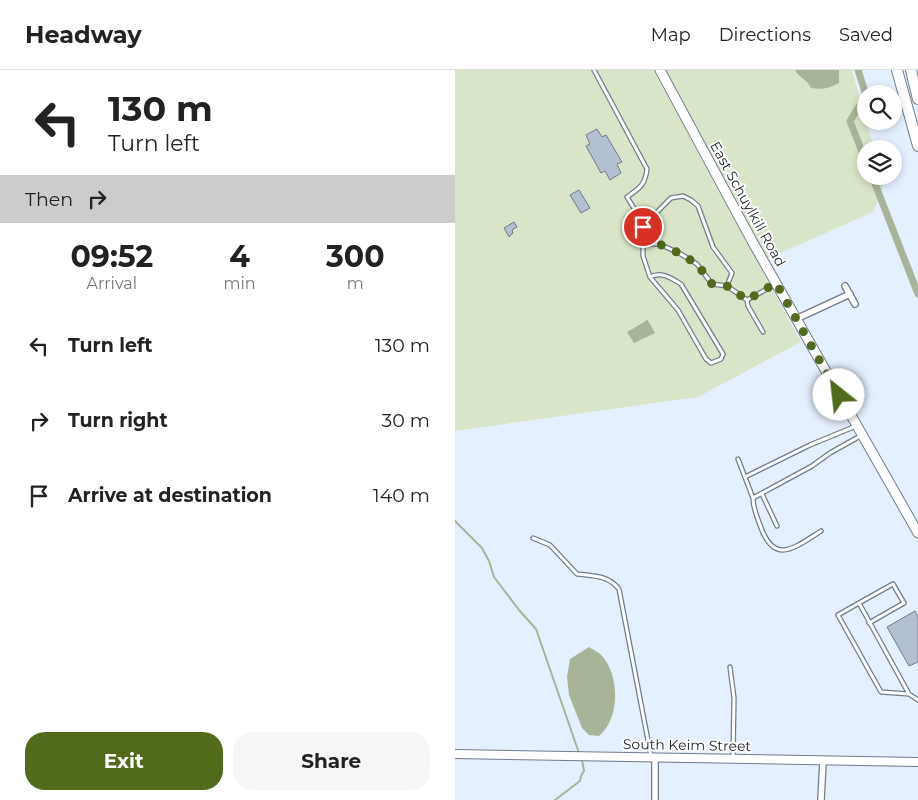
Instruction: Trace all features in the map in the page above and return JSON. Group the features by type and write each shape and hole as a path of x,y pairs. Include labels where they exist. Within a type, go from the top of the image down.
{"highway":[{"path":"897,70 918,146"},
{"path":"911,70 918,99"}],"main road":[{"name":"East Schuylkill Road","path":"660,70 714,172 918,533"}],"street":[{"path":"845,286 855,304"},
{"path":"796,319 850,294"},
{"name":"South Keim Street","path":"455,754 918,762"},
{"path":"653,757 655,800"},
{"path":"821,800 823,761"}],"lane":[{"path":"594,70 647,169 645,181 641,187 627,197 643,223 643,256 650,278 678,310 706,359 711,364 721,359 723,354 685,289 672,278 662,274 655,274 650,278"},
{"path":"643,223 671,198 683,196 691,200 698,206 713,247 732,273 727,286"},
{"path":"643,239 649,244 659,244 679,253 697,264 712,284 727,286 747,300 748,306 763,332"},
{"path":"747,300 776,283"},
{"path":"745,477 810,445 857,425"},
{"path":"753,498 812,466 830,453 862,435"},
{"path":"738,459 753,498 754,508 766,541 779,550 790,549 821,531"},
{"path":"762,494 777,526"},
{"path":"533,538 550,545 577,574 601,576 613,581 619,588 653,757"},
{"path":"869,623 904,603 893,584 838,615 881,692 909,694"},
{"path":"859,603 909,694 918,700"},
{"path":"730,666 734,698 733,759"}],"shaded area":[{"path":"455,70 852,70 857,88 857,130 869,130 871,140 857,140 857,185 883,185 873,212 758,263 801,342 698,397 455,431"},
{"path":"795,70 839,70 839,83 826,88 811,88"},
{"path":"647,319 655,333 634,343 627,332"},
{"path":"589,647 601,655 608,664 614,686 614,708 611,719 606,729 599,736 589,735 582,728 569,695 567,677 570,659"}],"building":[{"path":"597,129 602,137 606,135 622,162 617,164 621,173 610,180 605,171 601,173 586,146 590,144 586,135"},
{"path":"579,190 590,208 581,213 570,195"},
{"path":"514,222 517,227 512,230 513,233 509,237 504,228"},
{"path":"915,611 918,617 918,662 909,666 887,627"}],"waterway":[{"path":"857,140 850,121 866,95 858,70"},
{"path":"876,185 918,294"},
{"path":"455,521 482,548 494,577 536,629 579,753"},
{"path":"555,800 580,781 584,771 582,760"}],"route":[{"path":"643,227 643,239 649,244 659,244 679,253 697,264 712,284 727,286 747,300 776,283 839,395"}]}
